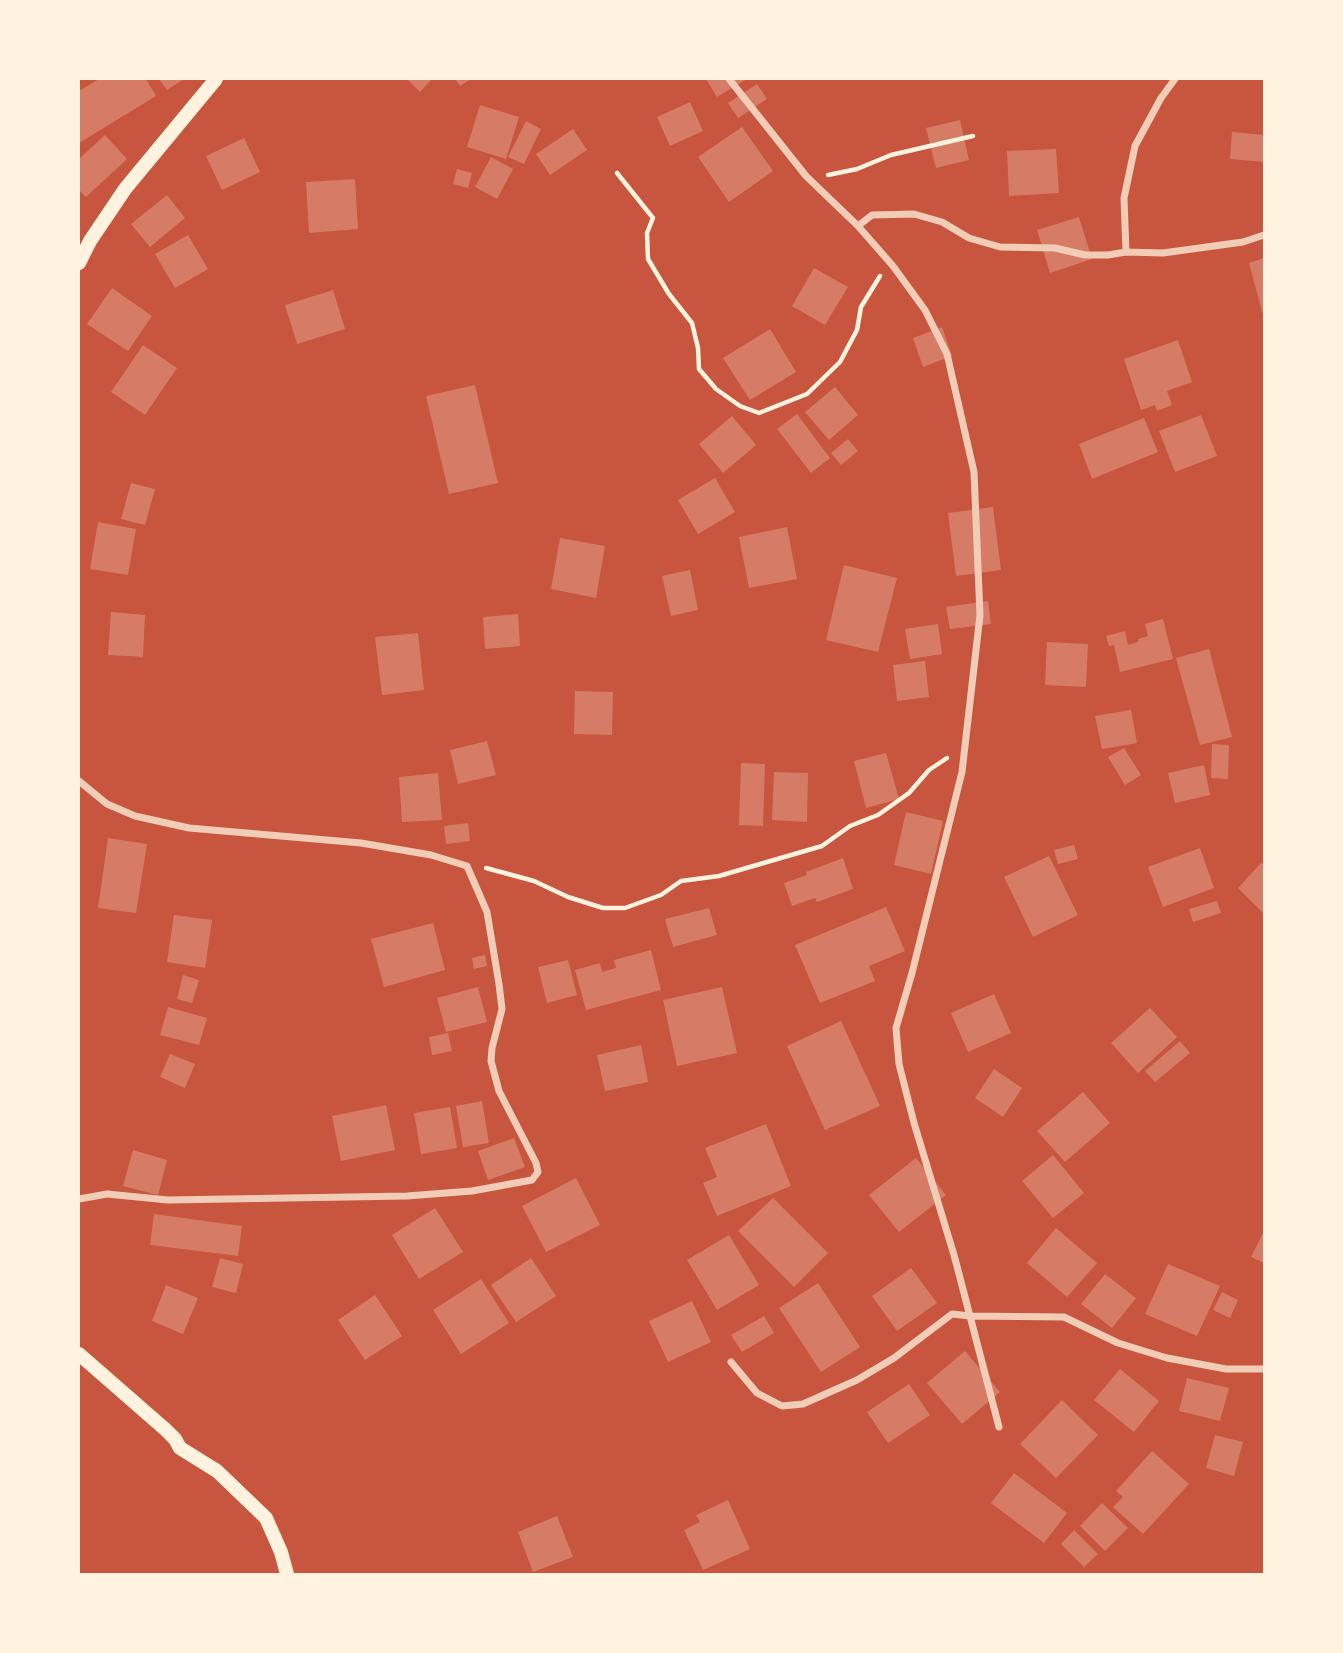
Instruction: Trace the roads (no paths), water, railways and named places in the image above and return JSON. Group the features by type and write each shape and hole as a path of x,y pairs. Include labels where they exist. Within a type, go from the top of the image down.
{"main road":[{"path":"79,262 125,189 216,79"},
{"path":"79,1354 175,1438 180,1448 217,1471 266,1518 281,1552 286,1574"}],"street":[{"path":"729,79 806,176 858,226 925,310 947,354 974,472 980,615 962,772 896,1028 900,1064 914,1123 954,1255 999,1427"},
{"path":"1126,252 1124,198 1135,146 1161,98 1175,79"},
{"path":"858,226 872,215 914,214 943,222 970,237 1000,247 1055,248 1085,255 1163,253 1244,242 1264,235"},
{"path":"79,781 107,804 135,816 189,828 361,843 431,855 467,866 486,912 499,984 502,1009 491,1061 499,1091 536,1163 537,1172 532,1180 472,1191 407,1196 167,1200 107,1194 79,1199"},
{"path":"731,1362 757,1393 782,1406 803,1404 857,1380 894,1357 952,1314 1064,1317 1118,1343 1167,1358 1226,1369 1264,1369"}]}
